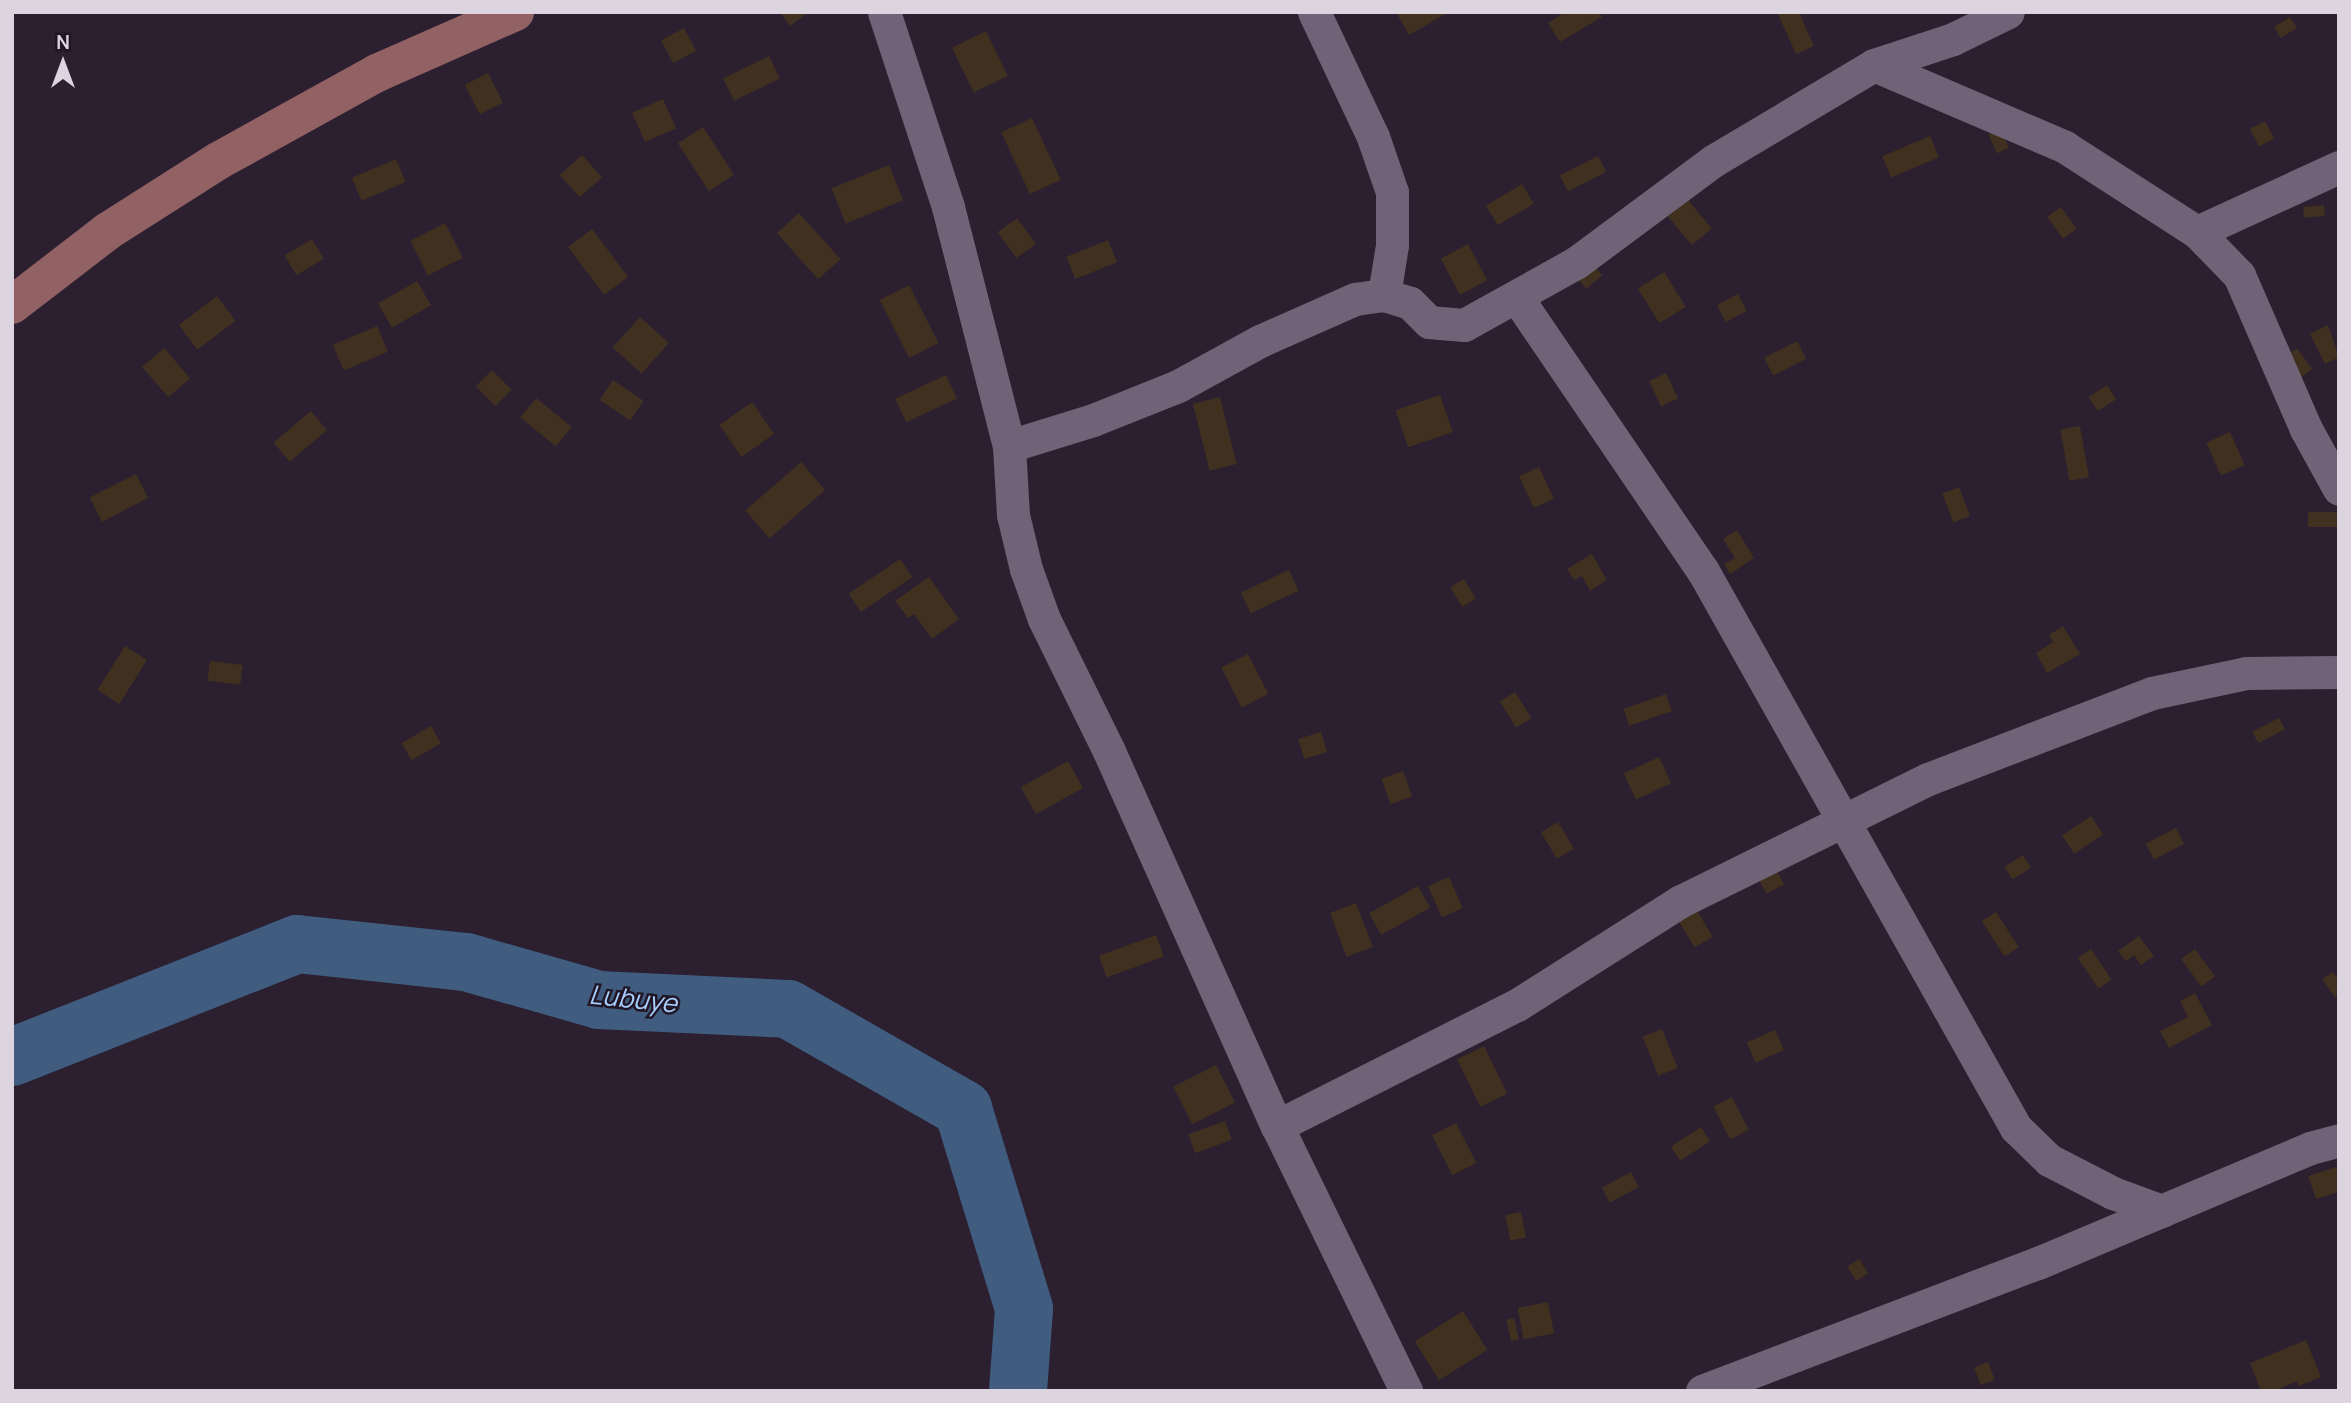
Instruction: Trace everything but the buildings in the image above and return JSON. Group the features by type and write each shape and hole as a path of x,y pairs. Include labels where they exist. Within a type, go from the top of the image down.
{"street":[{"path":"12,305 108,231 218,161 377,73 515,12"},
{"path":"884,12 948,207 1009,446 1013,515 1044,619 1108,749 1277,1126 1406,1391"},
{"path":"1314,12 1373,137 1392,192 1392,245 1384,295"},
{"path":"1009,446 1166,391 1260,341 1355,299 1384,295 1410,303 1429,321 1464,325 1518,299 1577,262 1713,161 1874,65 1953,38 2008,12"},
{"path":"1874,65 2064,147 2197,232 2239,275 2306,429 2339,489"},
{"path":"2197,232 2339,167"},
{"path":"1518,299 1703,571 1845,819 2016,1128 2049,1160 2113,1193 2162,1210"},
{"path":"1277,1126 1517,1005 1681,901 1928,779 2152,693 2246,673 2339,672"},
{"path":"1702,1391 2038,1263 2311,1147 2339,1140"}],"waterway":[{"name":"Lubuye","path":"12,1057 297,944 466,962 599,1000 788,1009 963,1109 1024,1309 1018,1391"}]}
